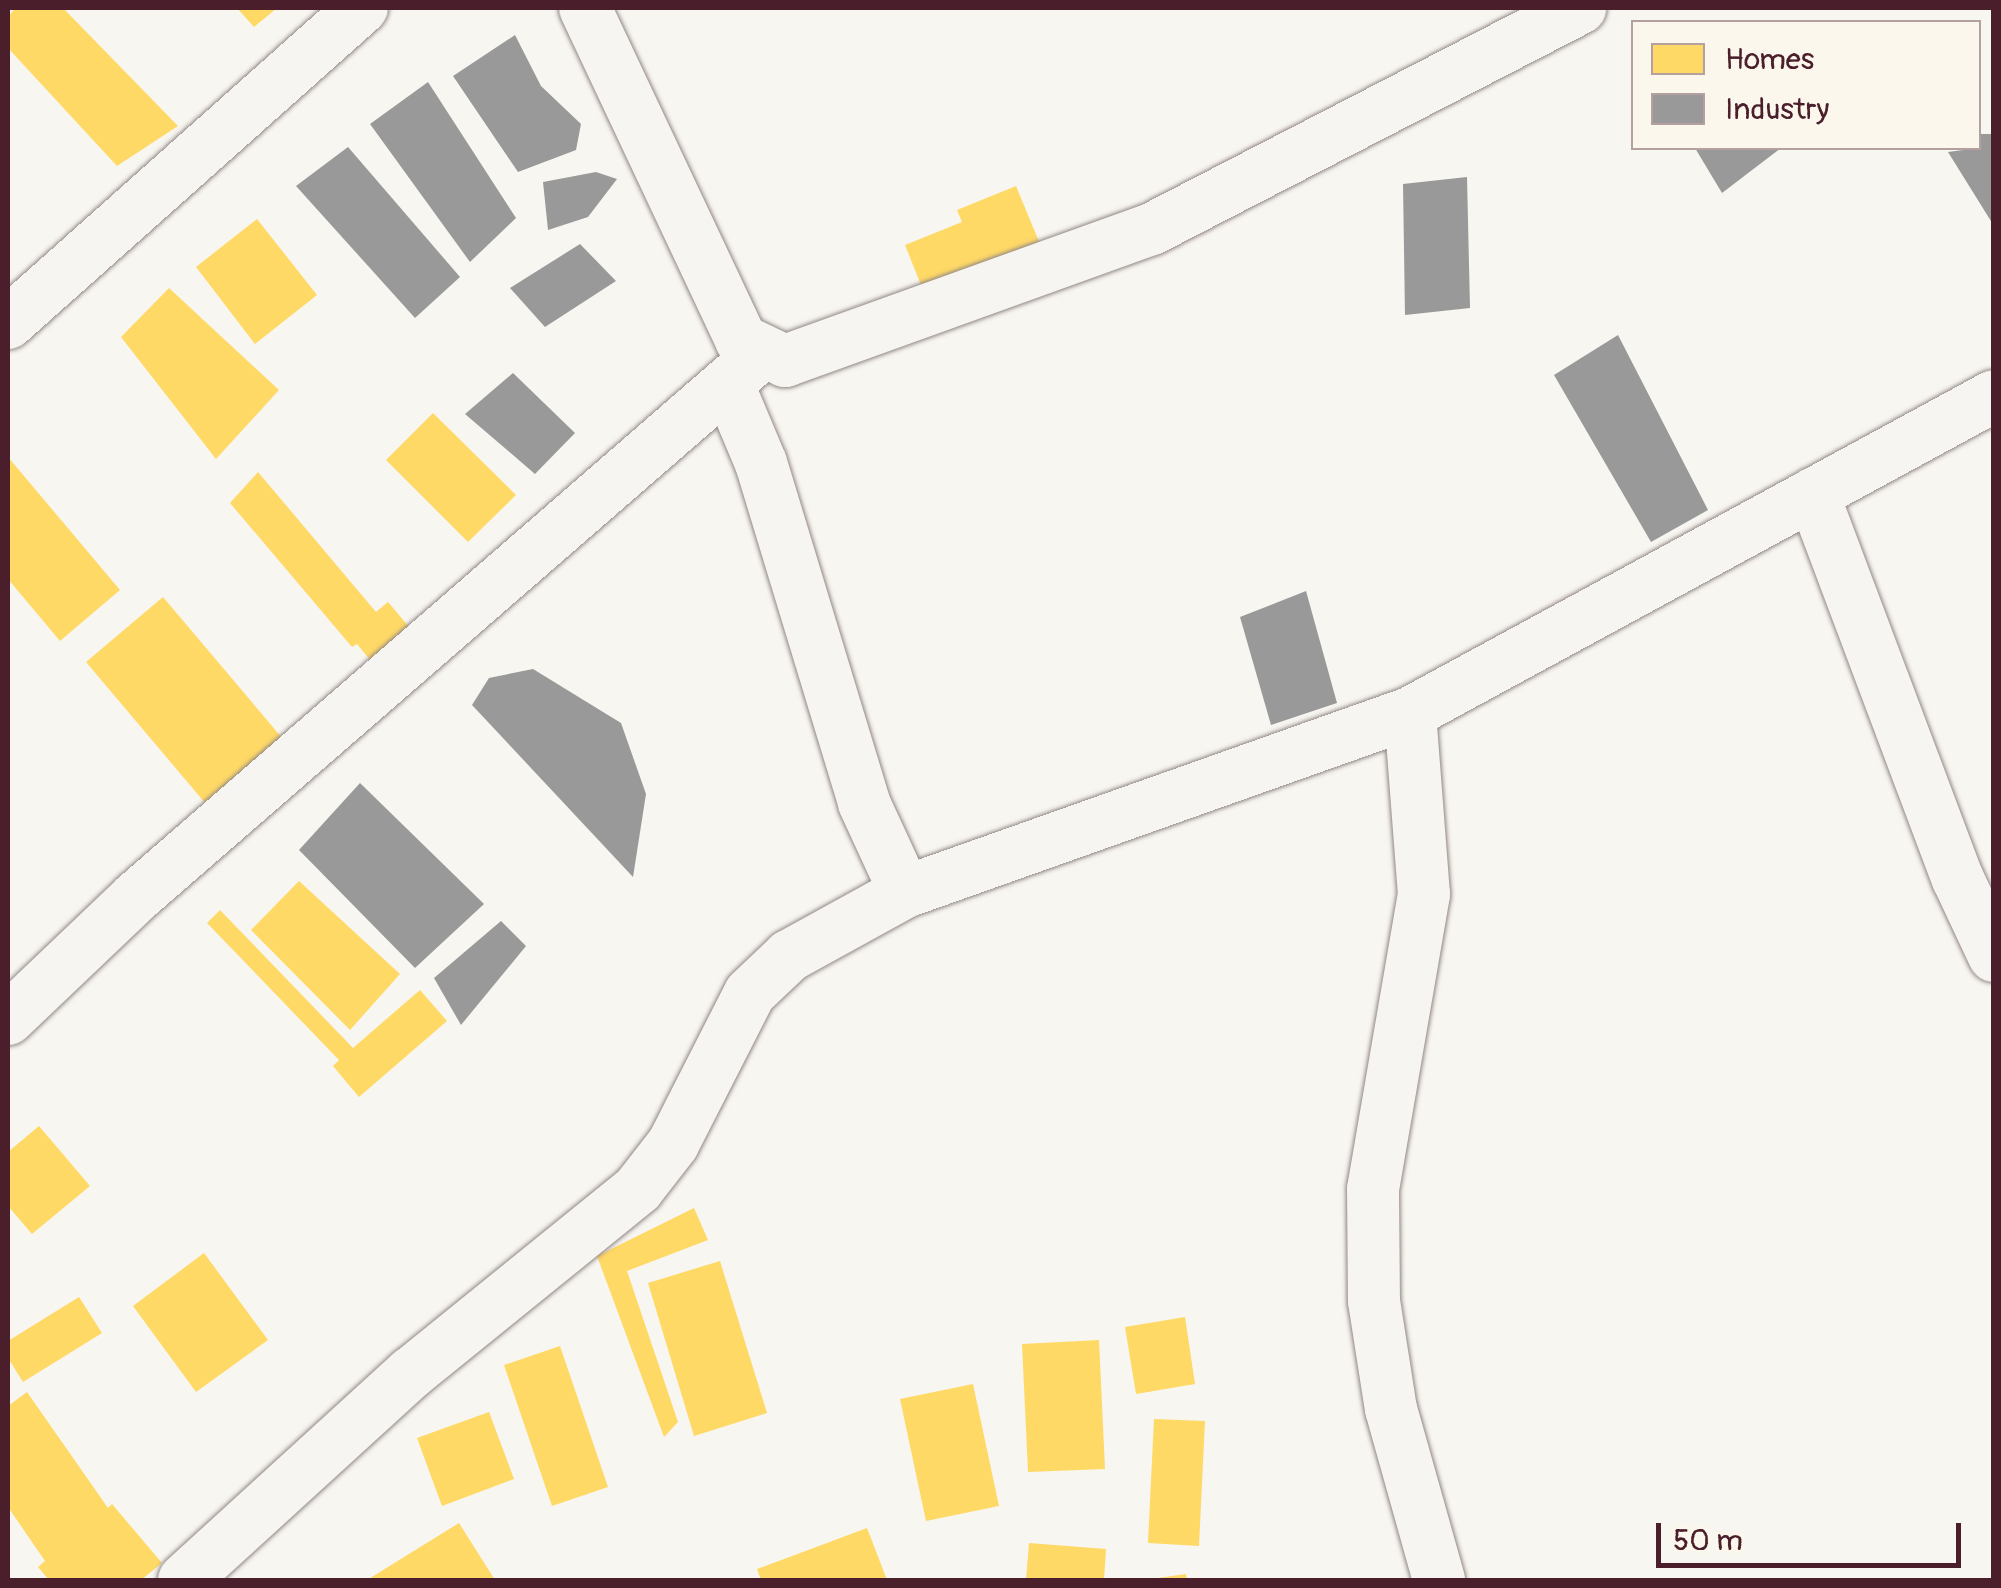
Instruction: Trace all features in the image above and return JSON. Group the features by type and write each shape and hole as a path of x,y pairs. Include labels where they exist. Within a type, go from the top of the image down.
{"street":[{"path":"8,323 362,8"},
{"path":"586,8 741,340 760,464 864,802 905,892"},
{"path":"8,1019 136,897 745,371 786,361 1152,230 1580,8"},
{"path":"184,1580 411,1373 638,1189 673,1144 750,992 789,956 905,892 1410,713 1994,396"},
{"path":"1813,494 1994,956"},
{"path":"1410,713 1424,894 1373,1189 1374,1301 1395,1426 1438,1580"}],"building: Homes":[{"path":"15,8 63,8 178,126 117,166 8,48 8,17"},
{"path":"237,8 277,8 254,27"},
{"path":"1016,186 1040,244 923,290 905,245 962,222 957,210"},
{"path":"257,219 317,295 255,344 196,267"},
{"path":"169,288 279,390 216,459 121,337"},
{"path":"433,413 516,495 468,542 386,460"},
{"path":"8,457 120,590 60,641 8,579"},
{"path":"258,472 376,612 388,602 410,628 371,661 357,644 352,647 230,503"},
{"path":"163,597 288,745 211,810 86,662"},
{"path":"299,881 400,974 350,1030 251,930"},
{"path":"220,910 353,1048 420,990 447,1021 359,1097 333,1066 339,1060 207,923"},
{"path":"39,1126 90,1186 32,1234 8,1206 8,1152"},
{"path":"694,1208 708,1240 627,1271 678,1422 664,1437 597,1256"},
{"path":"204,1253 268,1340 196,1392 133,1306"},
{"path":"720,1261 767,1413 694,1436 648,1283"},
{"path":"79,1297 102,1333 23,1382 8,1358 8,1341"},
{"path":"1185,1317 1195,1384 1136,1394 1125,1327"},
{"path":"1099,1340 1105,1469 1028,1472 1022,1344"},
{"path":"560,1346 608,1487 552,1506 504,1365"},
{"path":"973,1384 999,1506 926,1521 900,1399"},
{"path":"27,1392 108,1508 112,1504 162,1563 141,1580 49,1580 38,1567 45,1561 8,1507 8,1406"},
{"path":"489,1412 514,1479 442,1506 417,1438"},
{"path":"1154,1419 1205,1421 1199,1546 1148,1543"},
{"path":"459,1523 495,1580 367,1580"},
{"path":"867,1528 887,1580 761,1580 757,1569"},
{"path":"1029,1543 1106,1549 1104,1580 1026,1580"},
{"path":"1186,1574 1187,1580 1158,1578"}],"building: Industry":[{"path":"515,35 541,86 581,124 576,150 518,172 453,76"},
{"path":"428,82 516,218 470,262 370,124"},
{"path":"1981,134 1994,134 1994,226 1948,152 1981,150"},
{"path":"348,147 460,277 415,318 296,186"},
{"path":"1696,150 1778,150 1722,193"},
{"path":"596,172 617,179 588,217 548,230 543,182"},
{"path":"1467,177 1470,308 1405,315 1403,184"},
{"path":"580,244 616,281 545,327 510,288"},
{"path":"1618,335 1708,510 1651,542 1554,375"},
{"path":"513,373 575,433 535,474 465,414"},
{"path":"1306,591 1337,703 1271,725 1240,617"},
{"path":"533,669 621,723 646,794 633,877 472,705 489,678"},
{"path":"360,783 484,904 415,968 299,850"},
{"path":"501,921 526,946 461,1025 434,978"}]}
